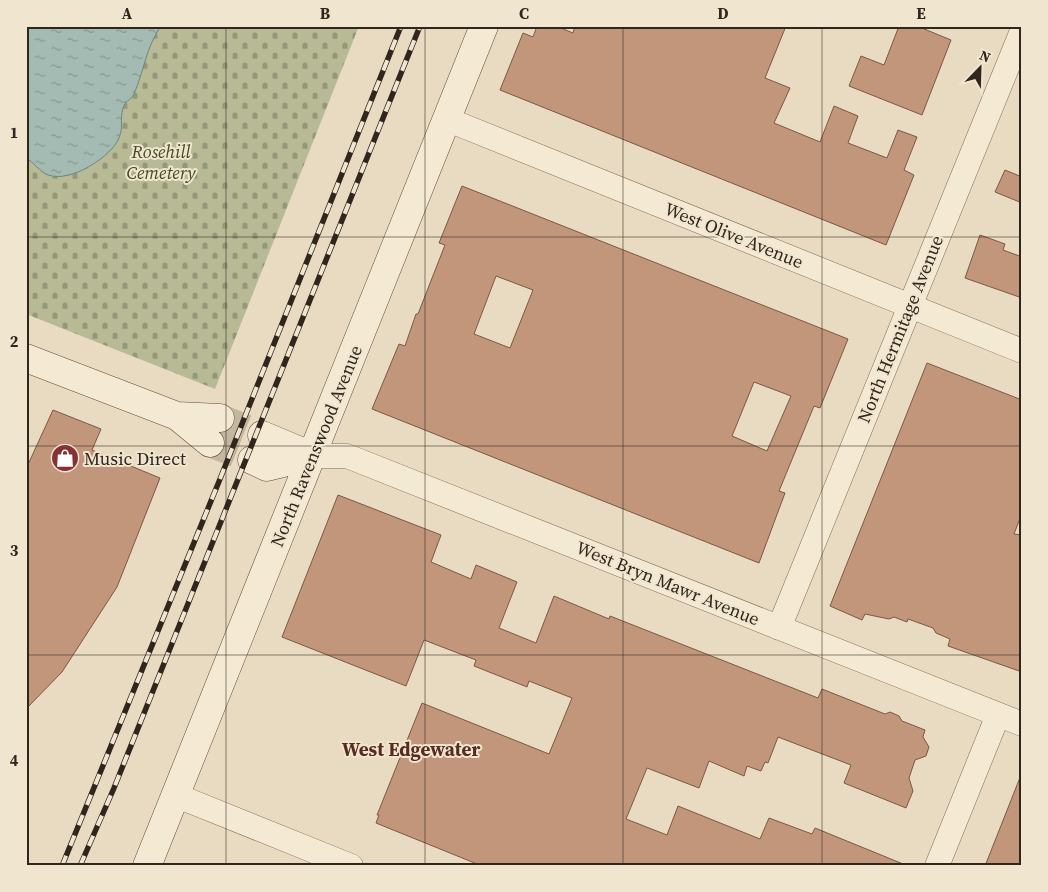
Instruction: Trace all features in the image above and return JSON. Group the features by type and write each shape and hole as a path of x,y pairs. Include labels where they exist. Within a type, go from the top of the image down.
{"street":[{"name":"North Ravenswood Avenue","path":"147,866 484,26"},
{"name":"North Hermitage Avenue","path":"779,628 1022,31"},
{"name":"West Olive Avenue","path":"446,119 1022,351"},
{"path":"26,358 215,430"},
{"name":"West Bryn Mawr Avenue","path":"257,447 267,466 312,456 347,456 1022,724"},
{"path":"937,866 998,715"},
{"path":"175,795 350,866"}],"green space":[{"name":"Rosehill Cemetery","path":"26,26 359,26 215,389 26,314"}],"water":[{"path":"26,26 161,26 149,51 134,94 123,108 121,132 117,142 112,149 95,163 73,174 53,176 44,173 26,158"}],"building":[{"path":"537,26 556,26 573,33 575,26 786,26 765,78 790,88 774,123 820,142 834,106 858,116 848,143 887,158 898,130 917,137 904,170 914,175 886,245 500,90 523,33 533,37"},
{"path":"899,26 917,26 951,40 922,115 849,86 861,56 884,65"},
{"path":"1005,170 1022,177 1022,203 995,192"},
{"path":"462,186 848,339 820,408 814,406 779,491 785,493 759,563 372,409 399,344 405,346 416,314 418,314 445,245 439,243","holes":["496,276 533,290 510,348 474,334","754,382 791,396 767,451 732,436"]},
{"path":"980,235 1005,244 1003,250 1022,257 1022,298 965,278"},
{"path":"927,363 1022,400 1022,513 1014,534 1022,535 1022,672 948,646 950,639 936,633 933,628 908,619 907,622 894,617 889,619 865,614 862,620 830,606"},
{"path":"53,410 101,429 92,450 160,478 117,587 62,672 26,709 26,469"},
{"path":"338,495 441,535 431,562 471,579 476,565 517,582 499,628 536,643 554,596 609,619 610,616 818,698 822,689 885,714 890,712 899,716 902,721 925,730 923,737 929,747 926,756 915,760 909,778 913,791 906,808 844,783 851,765 778,737 768,763 765,762 761,771 747,766 744,776 709,761 699,788 647,768 626,819 667,835 678,806 760,839 769,818 812,834 815,828 908,866 482,866 376,823 379,815 377,815 422,703 549,754 572,698 529,681 527,687 474,666 476,660 424,640 406,686 282,637"},
{"path":"1021,775 1022,866 985,866"}],"tunnel":[{"path":"220,418 262,435"},
{"path":"210,443 252,460"}],"railway":[{"path":"62,866 220,479 401,26"},
{"path":"80,866 114,788 420,26"}],"place":[{"name":"Music Direct","path":"65,458"}],"district":[{"name":"West Edgewater","path":"411,749"}]}
